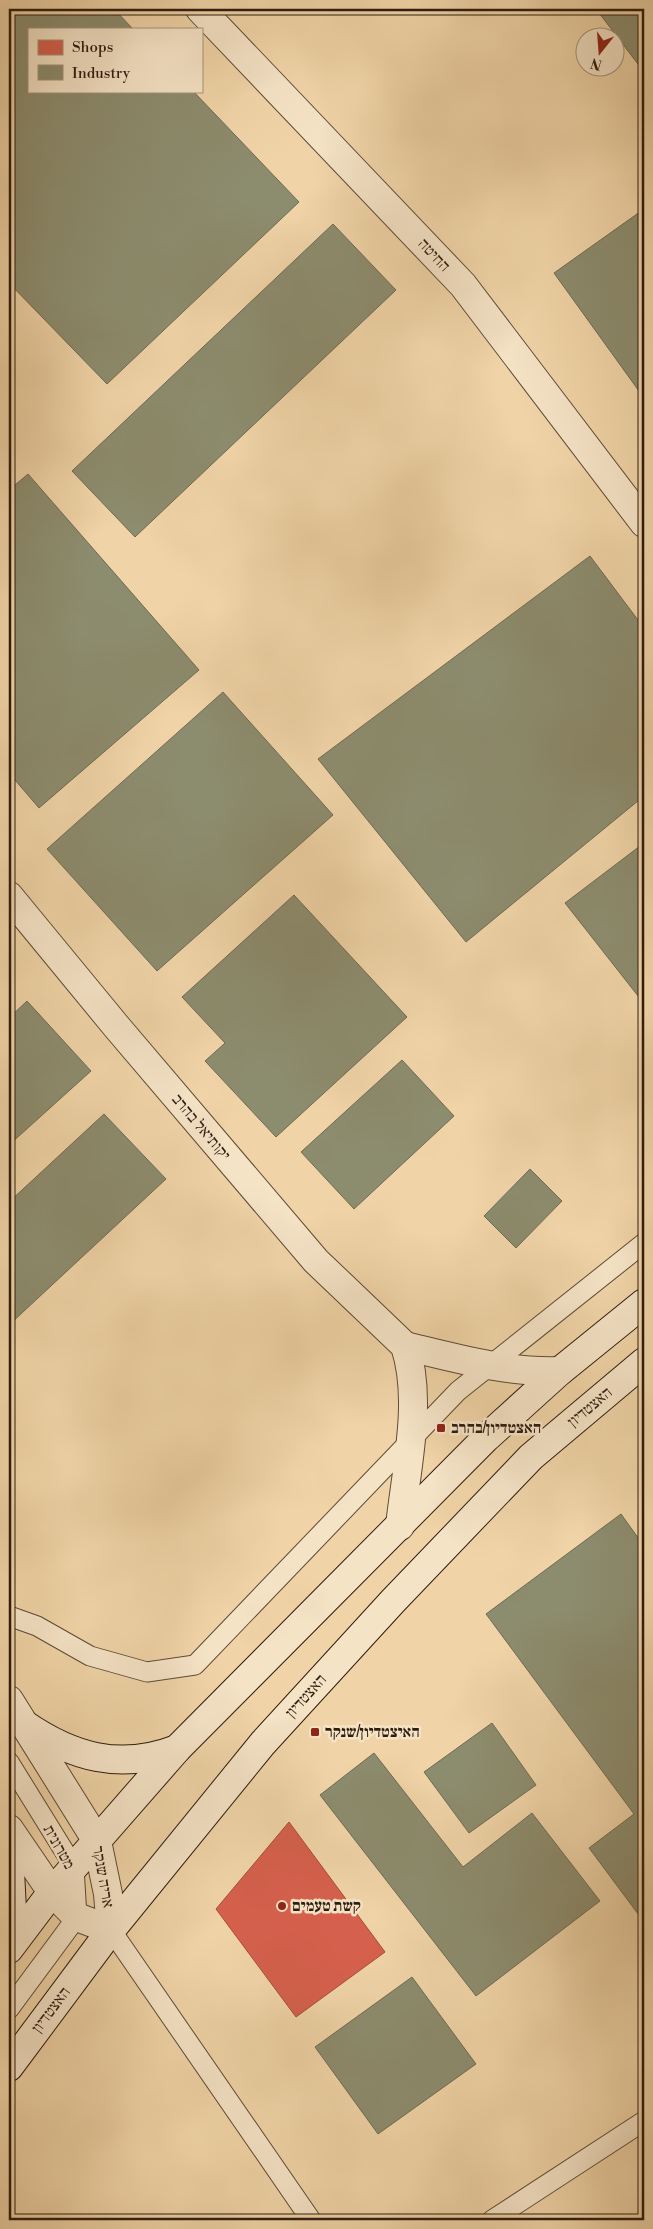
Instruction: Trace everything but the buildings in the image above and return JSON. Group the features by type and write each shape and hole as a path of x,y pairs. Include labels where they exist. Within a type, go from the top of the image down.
{"main road":[{"name":"החיטה","path":"200,9 462,285 644,523"},
{"name":"יקותיאל בהרב","path":"9,896 116,1026 316,1261 405,1346"},
{"path":"9,1949 52,1892 177,1749 486,1438 560,1371 644,1303"},
{"path":"405,1346 452,1358 539,1372 560,1371"},
{"path":"400,1526 413,1384 411,1364 405,1346"},
{"name":"האצטדיון","path":"9,2067 111,1930 263,1743 392,1601 531,1457 644,1362"},
{"name":"אריה שנקר","path":"9,1700 97,1841 108,1894 111,1930 77,1917 52,1892 9,1829"},
{"path":"24,1724 50,1742 75,1752 100,1758 131,1760 161,1755 177,1749"},
{"path":"9,1851 12,1885 9,1944"}],"lane":[{"path":"9,1616 37,1626 90,1656 147,1672 195,1665 409,1444 458,1390 644,1243"},
{"name":"מטרונית","path":"9,1762 74,1867 77,1917"},
{"path":"9,2009 77,1917"},
{"path":"111,1930 311,2220"},
{"path":"492,2220 644,2121"}],"place":[{"name":"האצטדיון/בהרב","path":"441,1428"},
{"name":"האיצטדיון/שנקר","path":"315,1732"},
{"name":"קשת טעמים","path":"282,1906"}]}
